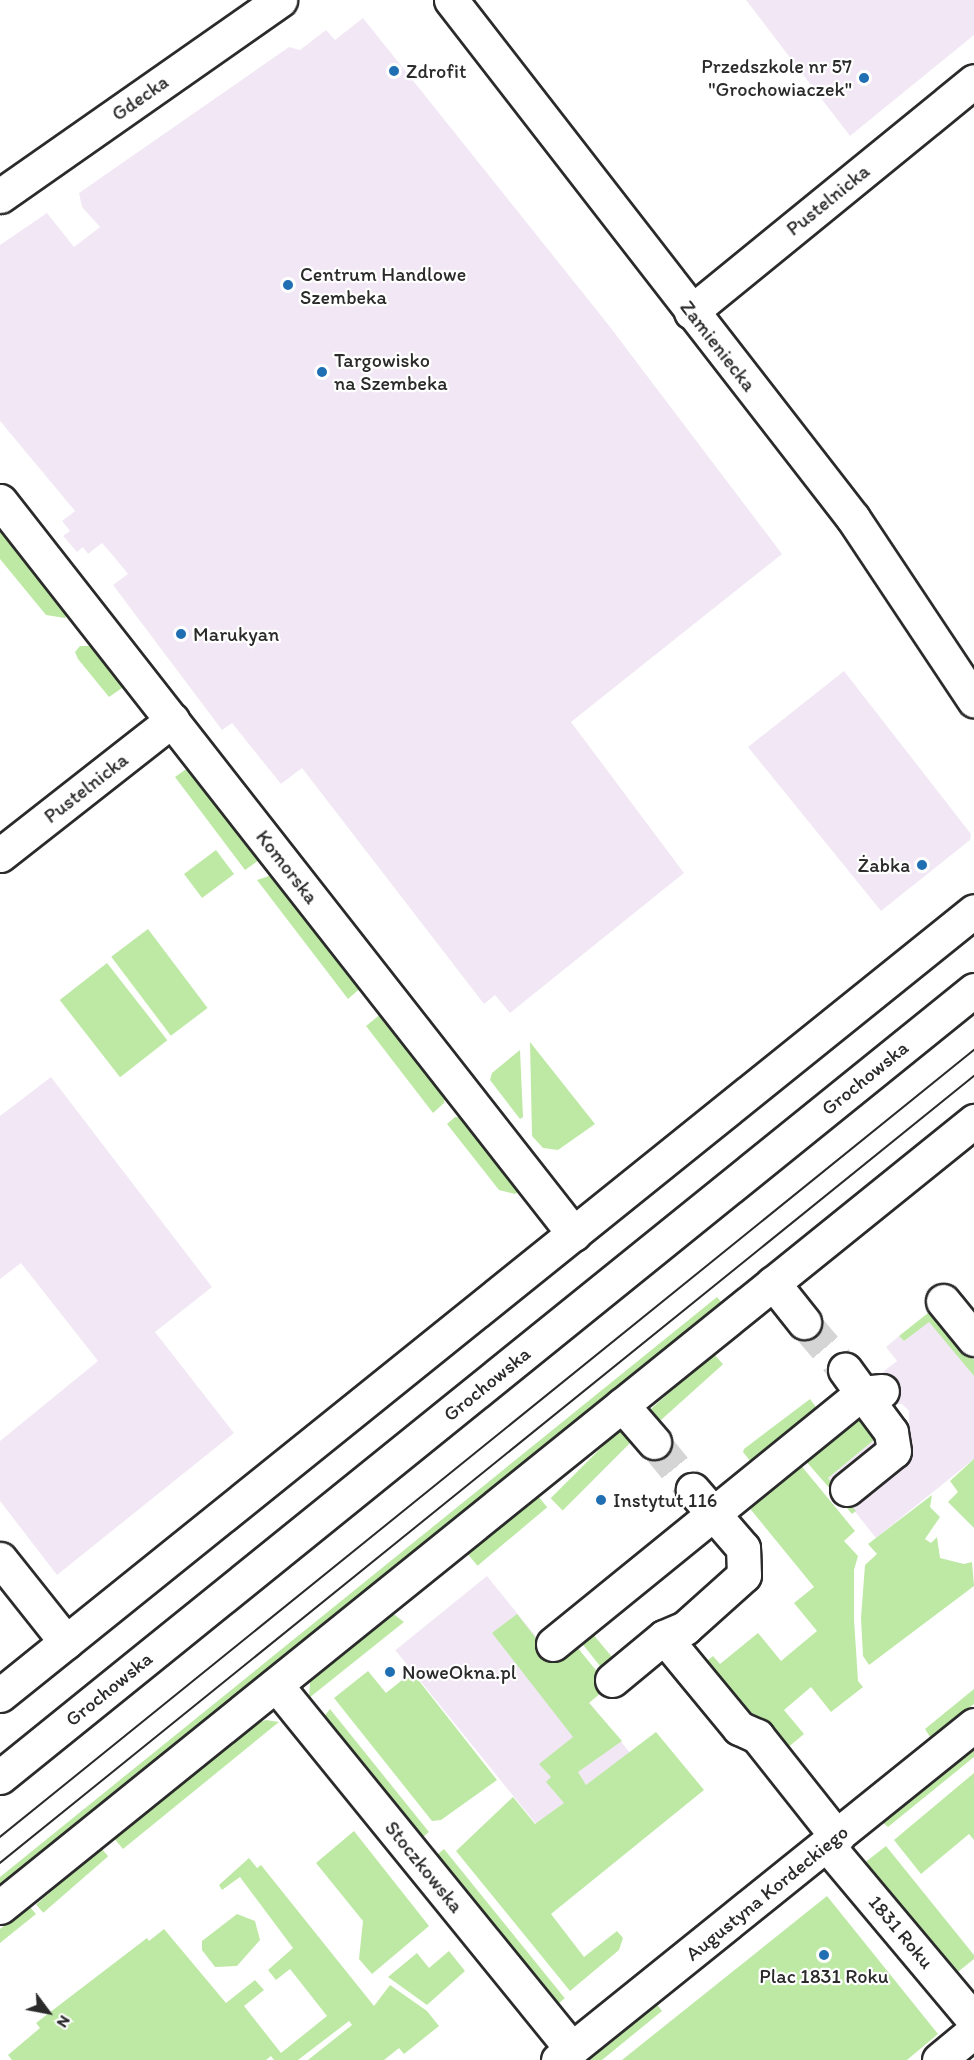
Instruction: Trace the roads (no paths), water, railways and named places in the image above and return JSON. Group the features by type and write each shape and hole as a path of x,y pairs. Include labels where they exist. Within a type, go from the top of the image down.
{"street":[{"name":"Gdecka","path":"0,196 280,0"},
{"name":"Zamieniecka","path":"451,0 853,518 974,700"},
{"name":"Pustelnicka","path":"691,312 971,90"},
{"name":"Komorska","path":"0,501 574,1234"},
{"name":"Pustelnicka","path":"0,855 172,720"},
{"path":"0,1695 974,911"},
{"name":"Grochowska","path":"0,1777 974,990"},
{"path":"0,1907 974,1121"},
{"path":"773,1283 804,1322"},
{"path":"943,1301 974,1339"},
{"path":"553,1644 704,1502 863,1385 891,1432 894,1451 847,1489"},
{"path":"622,1405 654,1442"},
{"path":"612,1680 664,1636 685,1628 744,1575 742,1548 704,1502"},
{"path":"0,1559 66,1642"},
{"name":"1831 Roku","path":"664,1636 739,1728 757,1736 832,1841 974,2020"},
{"name":"Stoczkowska","path":"276,1685 565,2054"},
{"name":"Augustyna Kordeckiego","path":"565,2054 974,1725"},
{"path":"939,2060 974,2031"}],"tunnel":[{"path":"804,1322 845,1370"},
{"path":"654,1442 693,1490"}],"tram line":[{"path":"0,1837 974,1050"},
{"path":"0,1863 974,1076"}],"place":[{"name":"Zdrofit","path":"394,71"},
{"name":"Przedszkole nr 57 \"Grochowiaczek\"","path":"864,78"},
{"name":"Centrum Handlowe Szembeka","path":"288,285"},
{"name":"Targowisko na Szembeka","path":"322,372"},
{"name":"Marukyan","path":"181,634"},
{"name":"Żabka","path":"922,865"},
{"name":"Instytut 116","path":"601,1500"},
{"name":"NoweOkna.pl","path":"390,1672"},
{"name":"Plac 1831 Roku","path":"824,1955"}]}
